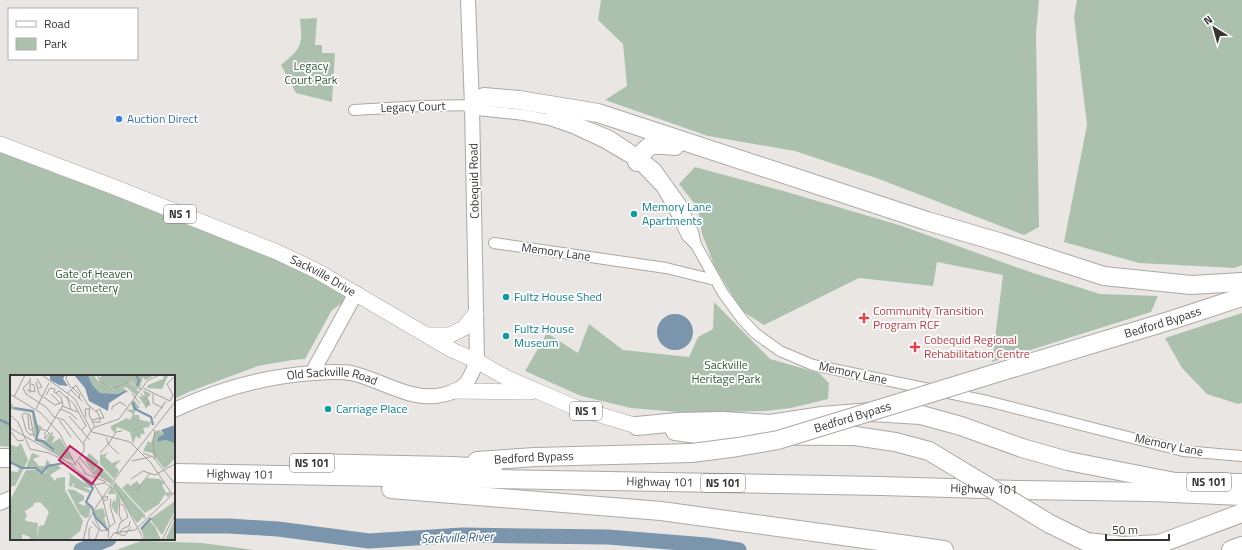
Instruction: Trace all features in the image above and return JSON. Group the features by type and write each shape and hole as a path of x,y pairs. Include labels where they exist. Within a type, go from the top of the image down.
{"highway":[{"path":"472,106 484,97 518,100 598,113 928,221 1104,276 1191,285 1242,282"},
{"path":"638,159 651,144 709,150"},
{"name":"Bedford Bypass","path":"451,466 482,460 692,453 778,440 1172,320 1242,297"},
{"path":"637,426 678,422 722,421 770,424 822,416 871,412 921,415 961,426 1022,448 1068,462 1175,482"},
{"path":"637,426 704,435 855,436 895,442 930,451 1050,524 1107,550"},
{"name":"Highway 101","path":"175,461 1242,483"},
{"name":"Highway 101","path":"175,473 881,486 1151,492 1242,496"},
{"path":"203,473 661,511 944,550"},
{"path":"1087,542 1123,546 1159,544 1242,513"},
{"path":"1231,550 1242,546"}],"main road":[{"name":"Sackville Drive","path":"0,144 114,187 277,252 317,271 452,350 477,361 536,392 574,407 637,426"},
{"path":"426,335 450,335 464,328 476,313"},
{"path":"454,391 536,392"}],"street":[{"name":"Cobequid Road","path":"468,0 472,106 477,361"},
{"name":"Legacy Court","path":"354,110 423,106 513,104 552,112 610,136 638,159 656,169 681,204 693,232 696,245 715,280"},
{"name":"Memory Lane","path":"494,243 666,268 715,280 723,294 755,334 780,351 813,365 987,401 1183,451 1242,456"},
{"path":"312,373 356,293"},
{"path":"454,391 466,383 477,361"},
{"name":"Old Sackville Road","path":"175,410 222,391 282,377 312,373 350,373 414,394 428,396 454,391"},
{"path":"0,503 10,498"}],"green space":[{"path":"601,0 1039,0 1036,34 1039,227 1024,235 879,179 795,151 708,136 605,100 627,86 623,44 598,20"},
{"path":"1077,0 1242,0 1242,265 1235,268 1139,263 1064,242 1087,125 1074,17"},
{"name":"Legacy Court Park","path":"317,18 315,45 322,45 322,53 335,53 332,102 296,93 281,65 297,50 299,46 301,41 300,19"},
{"name":"Gate of Heaven Cemetery","path":"0,144 357,293 332,310 305,359 258,366 175,399 175,375 10,375 10,447 0,446"},
{"path":"695,167 899,225 1033,273 1100,294 1158,296 1151,312 992,362 1003,275 937,262 933,286 859,278 764,325 742,311 715,267 702,234 698,208 679,184"},
{"name":"Sackville Heritage Park","path":"714,302 770,359 819,373 829,383 828,399 791,408 766,411 689,413 631,408 581,396 525,371 547,333 578,353 589,324 623,350 689,357 698,337 713,329"},
{"path":"1242,313 1242,403 1238,404 1207,394 1182,368 1165,338"},
{"path":"141,541 202,543 254,550 116,550"}],"water":[{"path":"679,314 688,319 692,325 692,339 688,345 679,350 671,350 662,345 658,339 657,328 662,319 668,315"}],"waterway":[{"path":"0,420 10,425"},
{"name":"Sackville River","path":"175,526 229,526 278,529 369,541 462,535 608,537 706,545 739,550"},
{"name":"Sackville River","path":"81,550 106,540"}],"place":[{"name":"Auction Direct","path":"119,119"},
{"name":"Memory Lane Apartments","path":"634,214"},
{"name":"Fultz House Shed","path":"506,297"},
{"name":"Community Transition Program RCF","path":"864,318"},
{"name":"Fultz House Museum","path":"506,336"},
{"name":"Cobequid Regional Rehabilitation Centre","path":"915,347"},
{"name":"Carriage Place","path":"328,409"}]}
